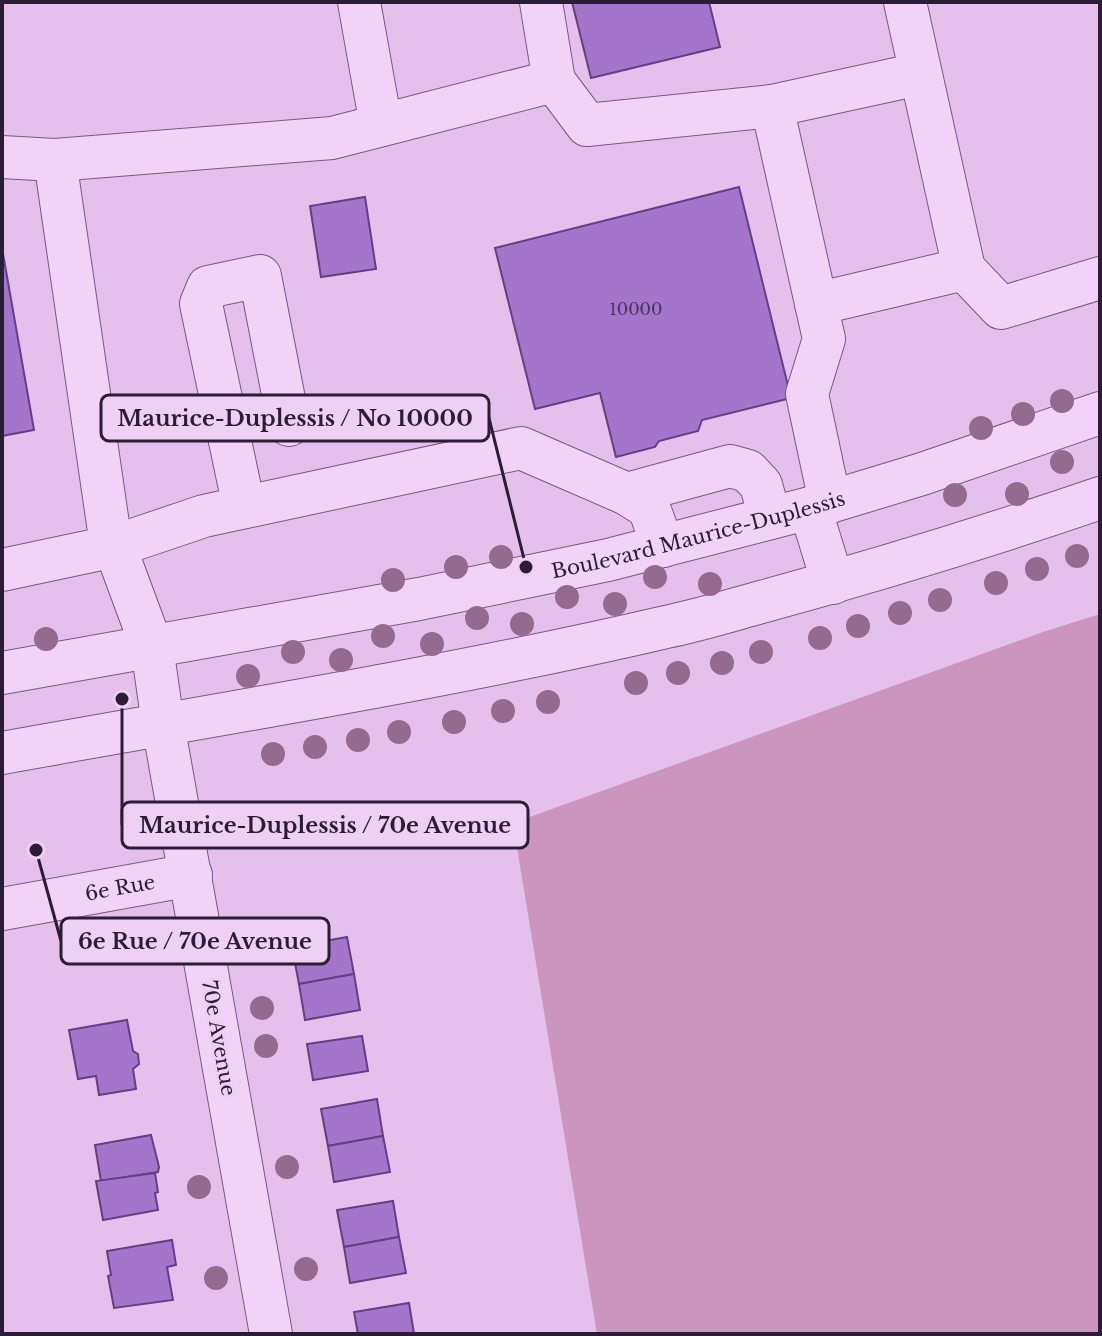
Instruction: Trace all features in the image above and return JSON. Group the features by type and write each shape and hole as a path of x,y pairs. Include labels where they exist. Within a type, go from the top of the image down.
{"street":[{"path":"359,2 381,125"},
{"path":"541,2 554,81 587,125 772,106 919,74"},
{"path":"905,2 964,269 1001,308 1100,278"},
{"path":"2,157 55,160 332,138 554,81"},
{"path":"772,106 824,339 807,394 833,583"},
{"name":"70e Avenue","path":"55,160 109,531 152,647 271,1334"},
{"path":"816,304 964,269"},
{"path":"244,507 201,304 208,287 260,276 289,425"},
{"name":"Boulevard Maurice-Duplessis","path":"2,673 419,599 608,560 820,505 1100,413"},
{"path":"2,570 115,546 204,516 521,448 627,494 649,508 663,546"},
{"path":"627,494 730,466 748,471 761,485 770,518"},
{"path":"2,753 334,696 669,627 977,540 1100,498"},
{"name":"6e Rue","path":"2,909 191,875"}],"shaded area":[{"path":"1100,614 1100,1334 597,1334 513,823"}],"building":[{"path":"572,2 709,2 720,47 591,78"},
{"path":"739,187 791,398 702,420 698,431 616,457 600,393 535,409 495,248"},
{"path":"365,197 376,269 321,277 310,206"},
{"path":"2,248 34,430 2,436"},
{"path":"347,937 354,974 299,984 292,947"},
{"path":"354,974 360,1010 305,1020 299,984"},
{"path":"127,1020 133,1051 138,1054 139,1064 133,1069 136,1089 99,1095 96,1076 78,1079 69,1030"},
{"path":"362,1036 368,1071 313,1080 307,1044"},
{"path":"377,1099 383,1136 328,1146 321,1109"},
{"path":"151,1135 158,1172 101,1181 95,1145"},
{"path":"383,1136 390,1172 334,1182 328,1146"},
{"path":"155,1173 158,1210 103,1220 96,1181"},
{"path":"393,1201 399,1237 344,1247 337,1210"},
{"path":"399,1237 406,1273 350,1283 344,1247"},
{"path":"172,1240 176,1265 167,1267 173,1300 114,1308 107,1251"},
{"path":"409,1303 414,1334 358,1334 354,1312"}],"place":[{"name":"Maurice-Duplessis / No 10000","path":"526,567"},
{"name":"Maurice-Duplessis / 70e Avenue","path":"122,699"},
{"name":"6e Rue / 70e Avenue","path":"36,850"}]}
